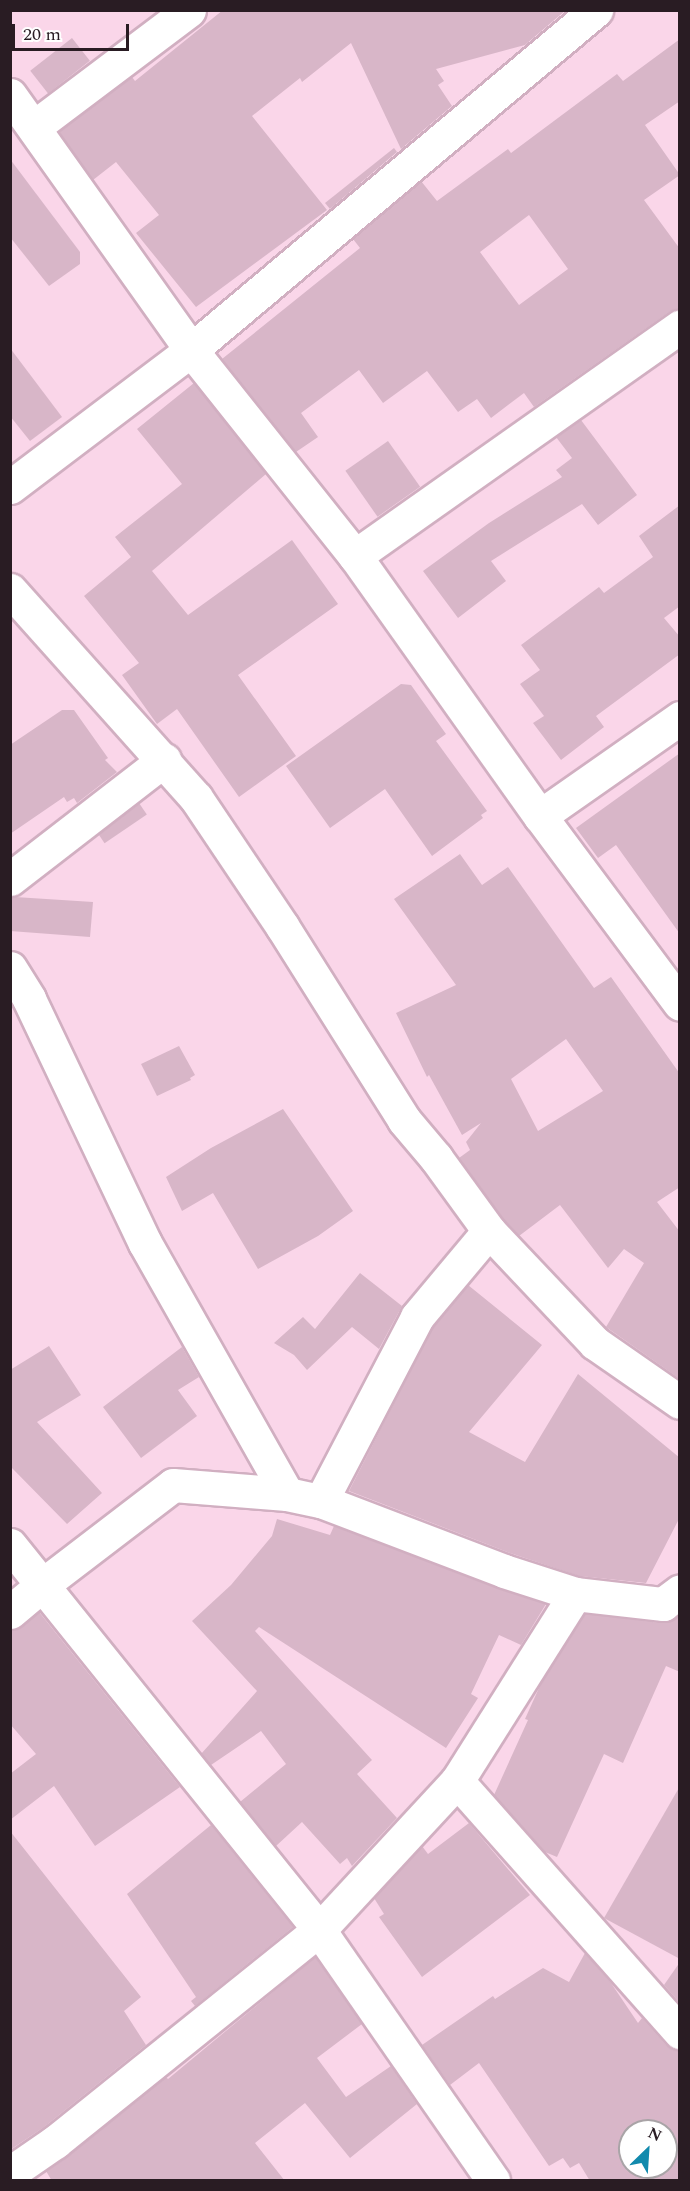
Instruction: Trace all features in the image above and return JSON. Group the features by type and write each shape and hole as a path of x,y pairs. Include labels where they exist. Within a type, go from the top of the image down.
{"street":[{"path":"34,127 189,10"},
{"path":"10,487 191,350 596,10"},
{"path":"10,95 191,350 354,556 540,816 680,1004"},
{"path":"354,556 680,327"},
{"path":"10,590 196,798 282,926 404,1120 436,1158 489,1231 595,1343 680,1402"},
{"path":"540,816 680,718"},
{"path":"10,879 164,760"},
{"path":"10,968 29,999 145,1243 287,1494"},
{"path":"321,1502 417,1317 489,1231"},
{"path":"10,1612 173,1485 287,1494 321,1502 504,1571 575,1594 663,1604 680,1591"},
{"path":"10,1545 319,1930 493,2181"},
{"path":"10,2173 55,2142 319,1930 458,1781 575,1594"},
{"path":"458,1781 680,2032"}],"building":[{"path":"223,10 566,10 525,45 436,69 444,81 438,85 452,106 401,149 351,43 302,82 300,78 252,116 327,210 196,307 136,233 159,215 116,162 93,180 59,132 132,77 135,81"},
{"path":"72,38 90,61 48,93 30,71"},
{"path":"680,39 680,101 645,125 680,175 644,200 680,249 680,308 669,312 534,407 524,393 491,418 477,399 458,412 427,371 383,403 359,370 301,413 318,437 296,452 222,359 360,248 353,239 421,181 437,201 508,149 511,153 617,74 623,81","holes":["529,215 568,269 519,305 480,252"]},
{"path":"394,148 397,152 330,209 325,203"},
{"path":"10,159 80,252 80,264 49,286 10,237"},
{"path":"10,348 62,417 30,441 10,416"},
{"path":"194,383 266,474 152,571 188,615 292,540 338,604 238,675 296,756 239,797 177,709 157,724 122,675 139,663 84,596 131,557 115,537 182,484 137,429"},
{"path":"581,420 637,495 598,525 582,504 491,561 506,581 458,618 423,571 489,523 562,477 556,470 572,458 556,437"},
{"path":"388,441 420,487 378,517 345,471"},
{"path":"680,505 680,606 664,618 680,637 680,654 596,716 604,727 561,760 533,723 544,716 520,684 540,670 521,645 599,587 604,593 653,557 639,536"},
{"path":"401,684 411,685 446,734 436,741 487,811 481,815 483,818 432,856 385,789 330,828 286,766"},
{"path":"62,710 74,710 108,758 105,760 117,772 77,803 74,798 67,802 64,797 10,834 10,745"},
{"path":"680,753 680,934 616,845 598,858 576,828"},
{"path":"139,803 147,815 105,843 97,832"},
{"path":"460,854 482,885 508,867 594,988 611,977 680,1074 680,1187 657,1202 680,1232 680,1379 606,1327 644,1263 624,1249 608,1268 560,1205 519,1236 503,1219 459,1158 470,1150 466,1142 481,1123 462,1135 429,1075 427,1077 396,1013 456,985 394,899","holes":["566,1039 603,1091 538,1131 511,1079"]},
{"path":"12,898 93,902 90,937 10,931"},
{"path":"179,1046 195,1075 190,1078 191,1080 157,1096 141,1064"},
{"path":"283,1109 353,1211 318,1236 258,1269 213,1193 182,1211 166,1177 211,1148"},
{"path":"360,1273 402,1306 379,1349 352,1327 307,1370 294,1355 274,1343 303,1317 315,1329"},
{"path":"468,1285 542,1345 469,1432 525,1462 578,1374 680,1458 680,1517 646,1583 579,1576 510,1553 349,1491 433,1327"},
{"path":"49,1346 81,1395 37,1422 102,1493 67,1524 10,1466 10,1370"},
{"path":"182,1347 199,1377 178,1390 197,1416 141,1458 103,1407"},
{"path":"277,1519 330,1535 334,1526 546,1604 521,1645 499,1635 471,1694 478,1698 446,1748 259,1627 255,1631 372,1760 357,1774 397,1818 352,1866 347,1858 340,1864 302,1822 276,1846 240,1802 286,1764 261,1731 211,1765 201,1754 257,1691 192,1621 231,1585 272,1536"},
{"path":"39,1612 180,1787 95,1846 54,1786 10,1820 10,1774 36,1754 10,1724 10,1630 22,1627"},
{"path":"585,1614 661,1623 680,1615 680,1672 666,1666 623,1763 604,1754 557,1857 545,1852 494,1795 528,1720 525,1719 543,1679"},
{"path":"680,1786 680,1959 604,1918"},
{"path":"469,1823 530,1895 422,1977 379,1917 384,1914 374,1898 422,1846 428,1854"},
{"path":"211,1825 293,1927 195,2006 191,2001 196,1997 127,1894"},
{"path":"10,1831 141,1997 124,2011 146,2045 44,2127 10,2150"},
{"path":"585,1953 611,1983 638,2023 642,2018 666,2045 680,2050 680,2181 590,2181 579,2163 570,2168 563,2158 549,2166 479,2063 450,2085 422,2045 493,1996 495,1999 543,1968 569,1982"},
{"path":"315,1957 362,2024 317,2058 346,2097 391,2066 417,2104 350,2158 305,2103 255,2143 285,2181 52,2181 46,2171 166,2077 168,2079"},
{"path":"680,1962 680,2003 664,1985"}]}
